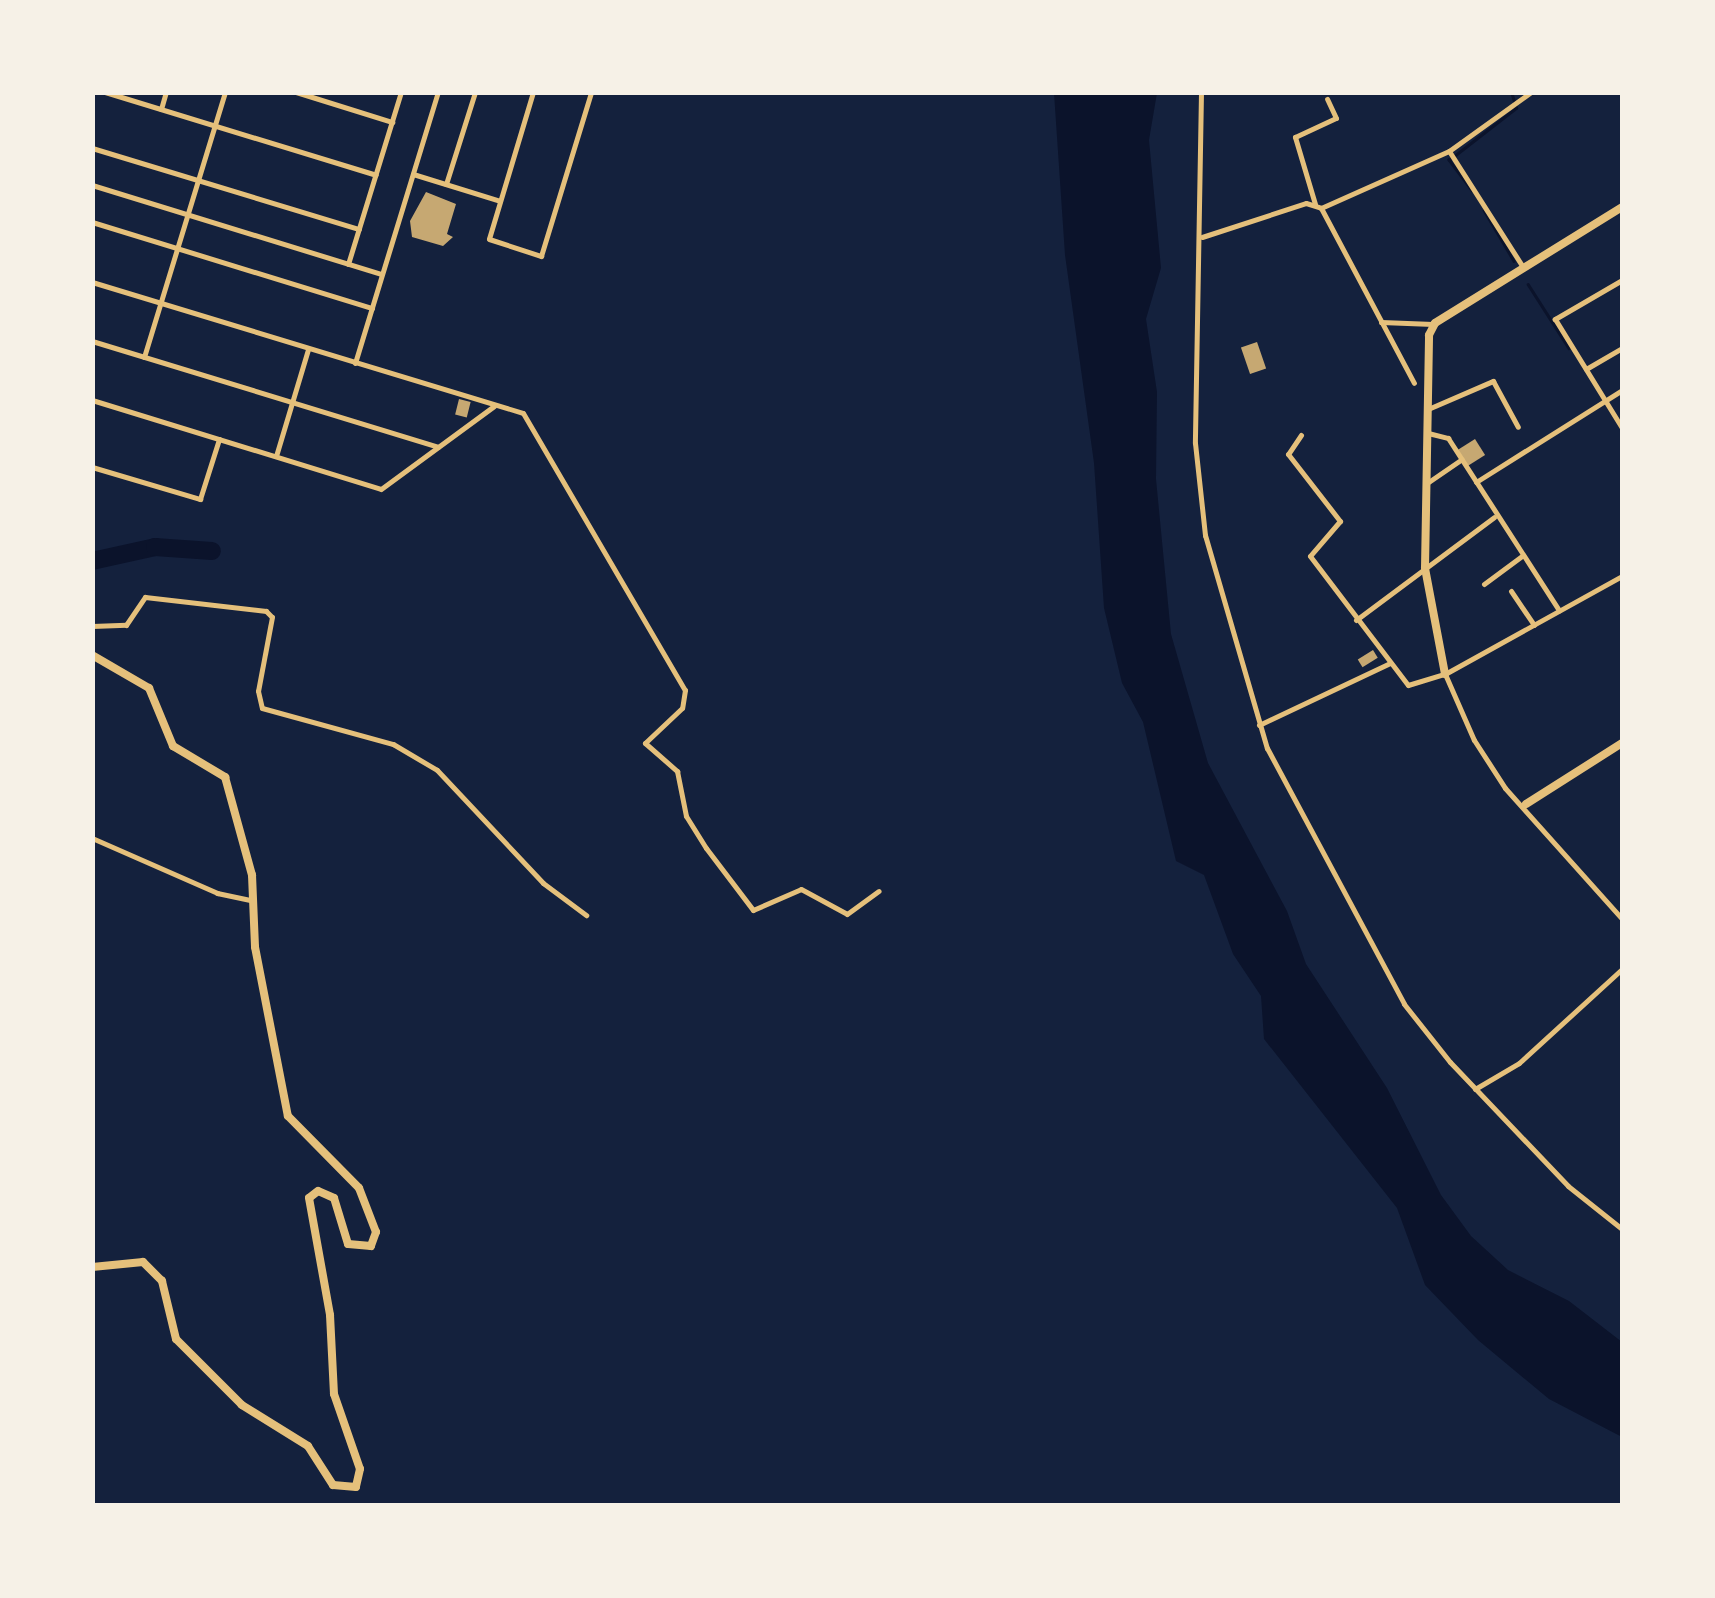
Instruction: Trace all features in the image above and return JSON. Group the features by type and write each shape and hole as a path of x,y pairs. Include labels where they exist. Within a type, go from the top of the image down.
{"street":[{"path":"105,92 376,175"},
{"path":"160,109 166,92"},
{"path":"144,357 225,92"},
{"path":"296,92 392,122"},
{"path":"348,264 401,92"},
{"path":"356,363 438,92"},
{"path":"446,184 475,92"},
{"path":"534,92 489,239 542,256 591,92"},
{"path":"1201,92 1202,238 1193,424 1204,522 1259,725 1277,772 1404,1004 1475,1089 1568,1186 1622,1229"},
{"path":"1202,238 1318,206 1451,154 1531,92"},
{"path":"1284,140 1336,118 1327,98"},
{"path":"1295,137 1318,206 1414,382"},
{"path":"92,148 359,230"},
{"path":"1451,154 1524,270"},
{"path":"413,174 500,201"},
{"path":"92,185 382,274"},
{"path":"1381,322 1436,324 1622,207"},
{"path":"92,222 372,308"},
{"path":"1622,280 1555,319 1622,428"},
{"path":"92,282 523,413 685,690 682,708 644,743 678,771 690,826 752,910 801,889 847,914 878,890"},
{"path":"1436,324 1428,344 1425,568 1445,674 1490,766 1622,919"},
{"path":"92,341 438,447"},
{"path":"276,456 308,348"},
{"path":"1586,369 1622,348"},
{"path":"1428,410 1493,381 1518,427"},
{"path":"1476,482 1622,390"},
{"path":"92,400 381,489 495,405"},
{"path":"1428,433 1448,438 1494,517 1559,610"},
{"path":"1301,435 1288,454 1340,521 1310,556 1356,620 1413,687 1445,674 1622,576"},
{"path":"92,467 200,499 219,439"},
{"path":"1427,482 1462,459"},
{"path":"1356,620 1494,517"},
{"path":"1484,584 1522,556"},
{"path":"1511,591 1534,625"},
{"path":"92,626 126,625 145,598 266,611 272,617 258,692 262,708 393,744 437,770 543,883 586,915"},
{"path":"92,655 149,688 173,746 226,777 252,874 251,900 288,1116 359,1188 376,1232 371,1246 348,1244 334,1198 318,1191 310,1198 330,1315 334,1394 360,1469 356,1487 333,1485 308,1446 242,1405 176,1339 162,1280 143,1262 92,1267"},
{"path":"1259,725 1390,663"},
{"path":"1526,804 1622,743"},
{"path":"92,838 217,893 251,900"},
{"path":"1475,1089 1518,1063 1622,969"}],"water":[{"path":"1054,93 1157,93 1149,140 1161,268 1146,319 1157,392 1156,479 1171,634 1208,763 1287,911 1306,964 1387,1088 1441,1195 1471,1236 1508,1270 1569,1301 1622,1342 1622,1437 1549,1399 1478,1340 1425,1285 1397,1208 1264,1039 1261,996 1233,954 1204,875 1176,861 1143,722 1122,683 1104,608 1094,463 1065,255"}],"building":[{"path":"426,192 456,204 447,234 453,237 443,246 412,237 410,221"},
{"path":"1257,342 1266,368 1250,374 1241,348"},
{"path":"459,399 471,402 467,417 455,415"},
{"path":"1475,439 1485,455 1467,466 1457,450"},
{"path":"1373,650 1378,658 1363,667 1358,660"}],"waterway":[{"path":"1472,191 1449,160 1516,108 1511,92"},
{"path":"1484,210 1514,261"},
{"path":"1528,284 1569,348"},
{"path":"92,561 155,547 212,551"}]}
